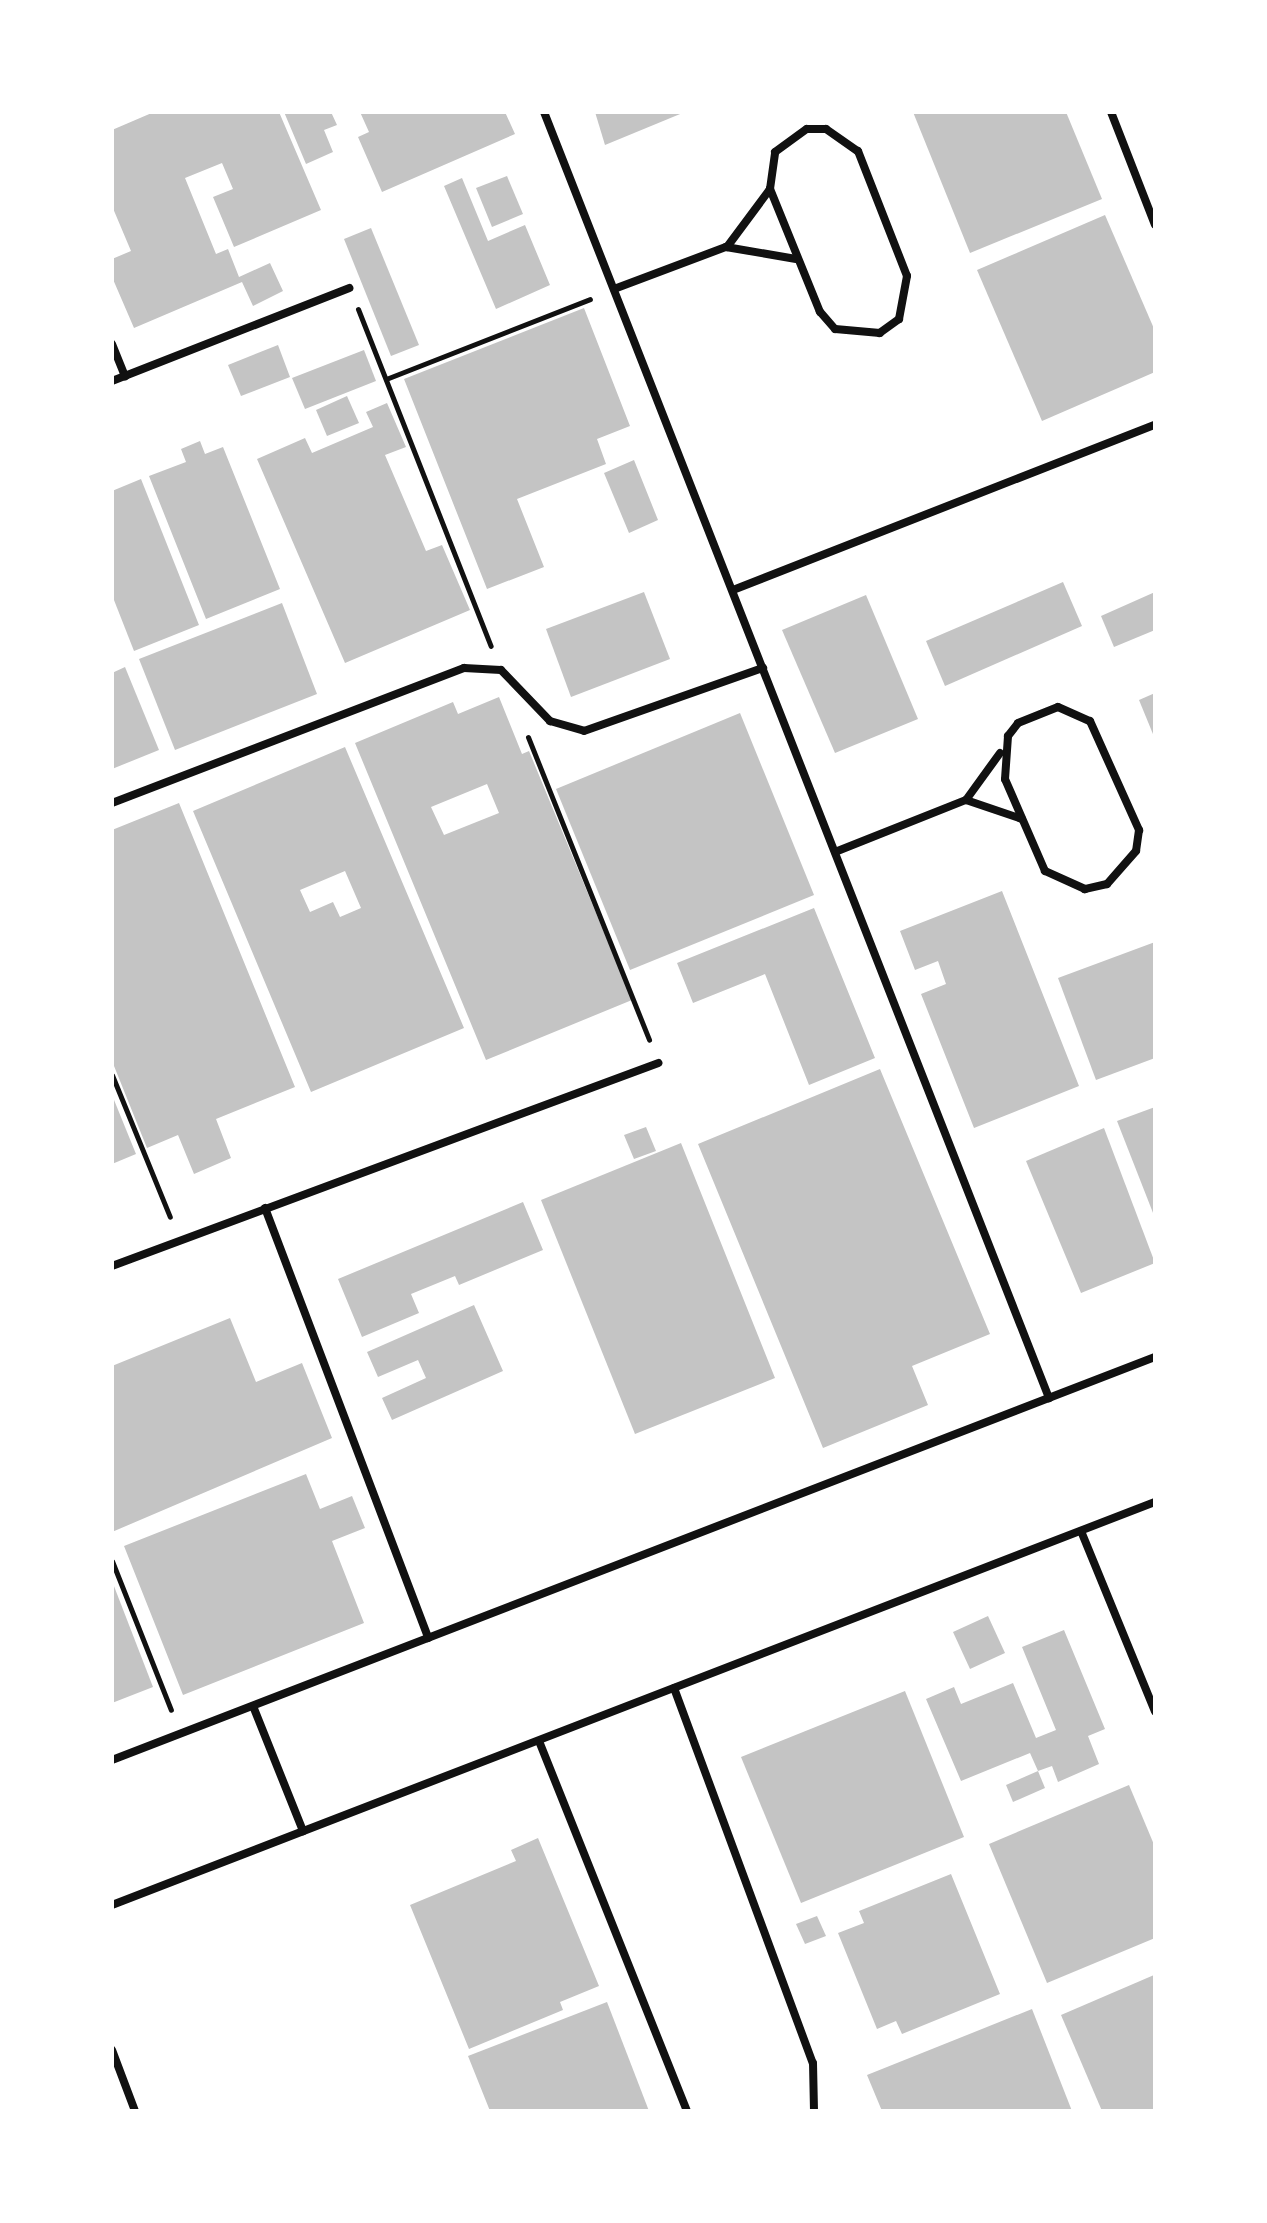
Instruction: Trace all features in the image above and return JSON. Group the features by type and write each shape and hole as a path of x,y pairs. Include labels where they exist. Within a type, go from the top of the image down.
{"street":[{"path":"544,112 1049,1398"},
{"path":"1111,112 1155,225"},
{"path":"826,129 844,137 858,151 907,276 899,319 880,333 857,337 835,329 796,259 770,189 769,170 788,137 826,129"},
{"path":"726,247 770,189"},
{"path":"614,289 726,247 796,259"},
{"path":"112,381 349,288"},
{"path":"112,344 125,376"},
{"path":"733,590 1155,425"},
{"path":"112,803 464,668 501,670 550,721 584,731 763,668"},
{"path":"835,852 966,800 1018,723 1058,707 1090,721 1139,830 1136,851 1107,884 1064,884 1045,871 1022,819 1002,750"},
{"path":"966,800 1022,819"},
{"path":"112,1266 658,1063"},
{"path":"265,1208 428,1638"},
{"path":"112,1760 1155,1357"},
{"path":"112,1905 1155,1502"},
{"path":"1081,1531 1155,1711"},
{"path":"674,1688 813,2063 814,2111"},
{"path":"253,1706 303,1831"},
{"path":"539,1741 687,2111"},
{"path":"112,2050 135,2111"}],"path":[{"path":"386,379 614,289"},
{"path":"112,1075 180,1241"},
{"path":"112,1561 180,1734"}],"building":[{"path":"154,112 279,112 321,210 234,247 213,197 233,189 222,163 185,178 216,254 228,249 239,277 270,263 283,291 253,306 242,282 134,328 112,277 112,259 131,251 112,206 112,130"},
{"path":"284,112 331,112 337,125 324,130 333,152 306,164"},
{"path":"360,112 505,112 515,134 382,192 358,137 369,132"},
{"path":"595,112 685,112 605,145"},
{"path":"913,112 1066,112 1102,199 970,253"},
{"path":"507,176 523,214 492,227 476,188"},
{"path":"462,178 488,241 525,225 550,285 496,309 444,186"},
{"path":"1105,215 1155,331 1155,372 1042,421 977,270"},
{"path":"371,228 419,345 391,356 344,239"},
{"path":"584,308 630,426 597,439 606,464 517,499 544,567 487,589 404,379"},
{"path":"278,345 290,377 241,396 228,365"},
{"path":"364,350 376,381 305,409 292,378"},
{"path":"347,396 359,423 327,436 316,410"},
{"path":"387,403 406,447 385,455 426,551 442,545 470,610 345,663 257,459 305,438 312,453 373,427 366,412"},
{"path":"200,441 205,454 223,447 280,589 206,619 149,476 186,462 181,449"},
{"path":"634,460 658,520 629,533 604,473"},
{"path":"141,479 199,625 134,651 112,595 112,491"},
{"path":"1063,582 1082,626 945,686 926,641"},
{"path":"644,592 670,659 571,697 546,629"},
{"path":"1155,592 1155,630 1114,647 1101,616"},
{"path":"866,595 918,719 835,753 782,630"},
{"path":"282,603 317,694 175,750 139,659"},
{"path":"125,667 159,750 112,769 112,673"},
{"path":"1155,693 1155,739 1139,700"},
{"path":"499,697 522,754 529,751 632,1000 486,1060 355,743 453,702 458,714","holes":["487,784 499,813 444,835 431,807"]},
{"path":"740,713 814,895 630,970 556,789"},
{"path":"345,747 464,1028 311,1092 193,811","holes":["345,871 361,908 340,917 333,902 310,912 300,890"]},
{"path":"179,803 295,1087 216,1119 231,1158 194,1174 178,1135 147,1148 112,1061 112,830"},
{"path":"1002,891 1079,1086 974,1128 921,994 946,984 938,961 915,970 900,931"},
{"path":"814,908 875,1058 809,1085 765,974 693,1003 677,963"},
{"path":"1155,942 1155,1058 1096,1080 1058,978"},
{"path":"880,1069 990,1334 912,1366 928,1405 823,1448 698,1144"},
{"path":"112,1095 136,1154 112,1164"},
{"path":"1155,1107 1155,1218 1117,1121"},
{"path":"646,1127 656,1151 634,1159 624,1135"},
{"path":"1104,1128 1155,1263 1081,1293 1026,1161"},
{"path":"681,1143 775,1378 635,1434 541,1200"},
{"path":"523,1202 543,1250 459,1285 455,1276 411,1294 419,1313 362,1337 338,1279"},
{"path":"474,1305 503,1371 392,1420 382,1398 426,1378 418,1360 378,1377 367,1352"},
{"path":"230,1318 256,1382 302,1363 332,1438 112,1532 112,1366"},
{"path":"306,1474 320,1509 352,1496 365,1528 332,1541 364,1623 183,1695 124,1546"},
{"path":"112,1581 153,1687 112,1703"},
{"path":"988,1616 1005,1653 970,1669 953,1632"},
{"path":"1064,1630 1105,1729 1088,1736 1099,1764 1058,1782 1052,1766 1038,1771 1030,1753 961,1781 926,1699 954,1687 961,1704 1013,1683 1036,1738 1056,1730 1022,1647"},
{"path":"905,1691 964,1837 801,1903 741,1757"},
{"path":"1038,1771 1045,1788 1013,1802 1006,1785"},
{"path":"1129,1785 1155,1847 1155,1938 1047,1983 989,1844"},
{"path":"538,1838 599,1986 560,2002 563,2010 469,2049 410,1905 516,1861 511,1850"},
{"path":"951,1874 1000,1994 902,2034 896,2021 877,2029 838,1933 864,1923 859,1911"},
{"path":"817,1916 826,1936 805,1944 796,1924"},
{"path":"1154,1975 1155,2111 1102,2111 1061,2015"},
{"path":"607,2002 649,2111 490,2111 468,2056"},
{"path":"1032,2009 1072,2111 882,2111 867,2075"}]}
